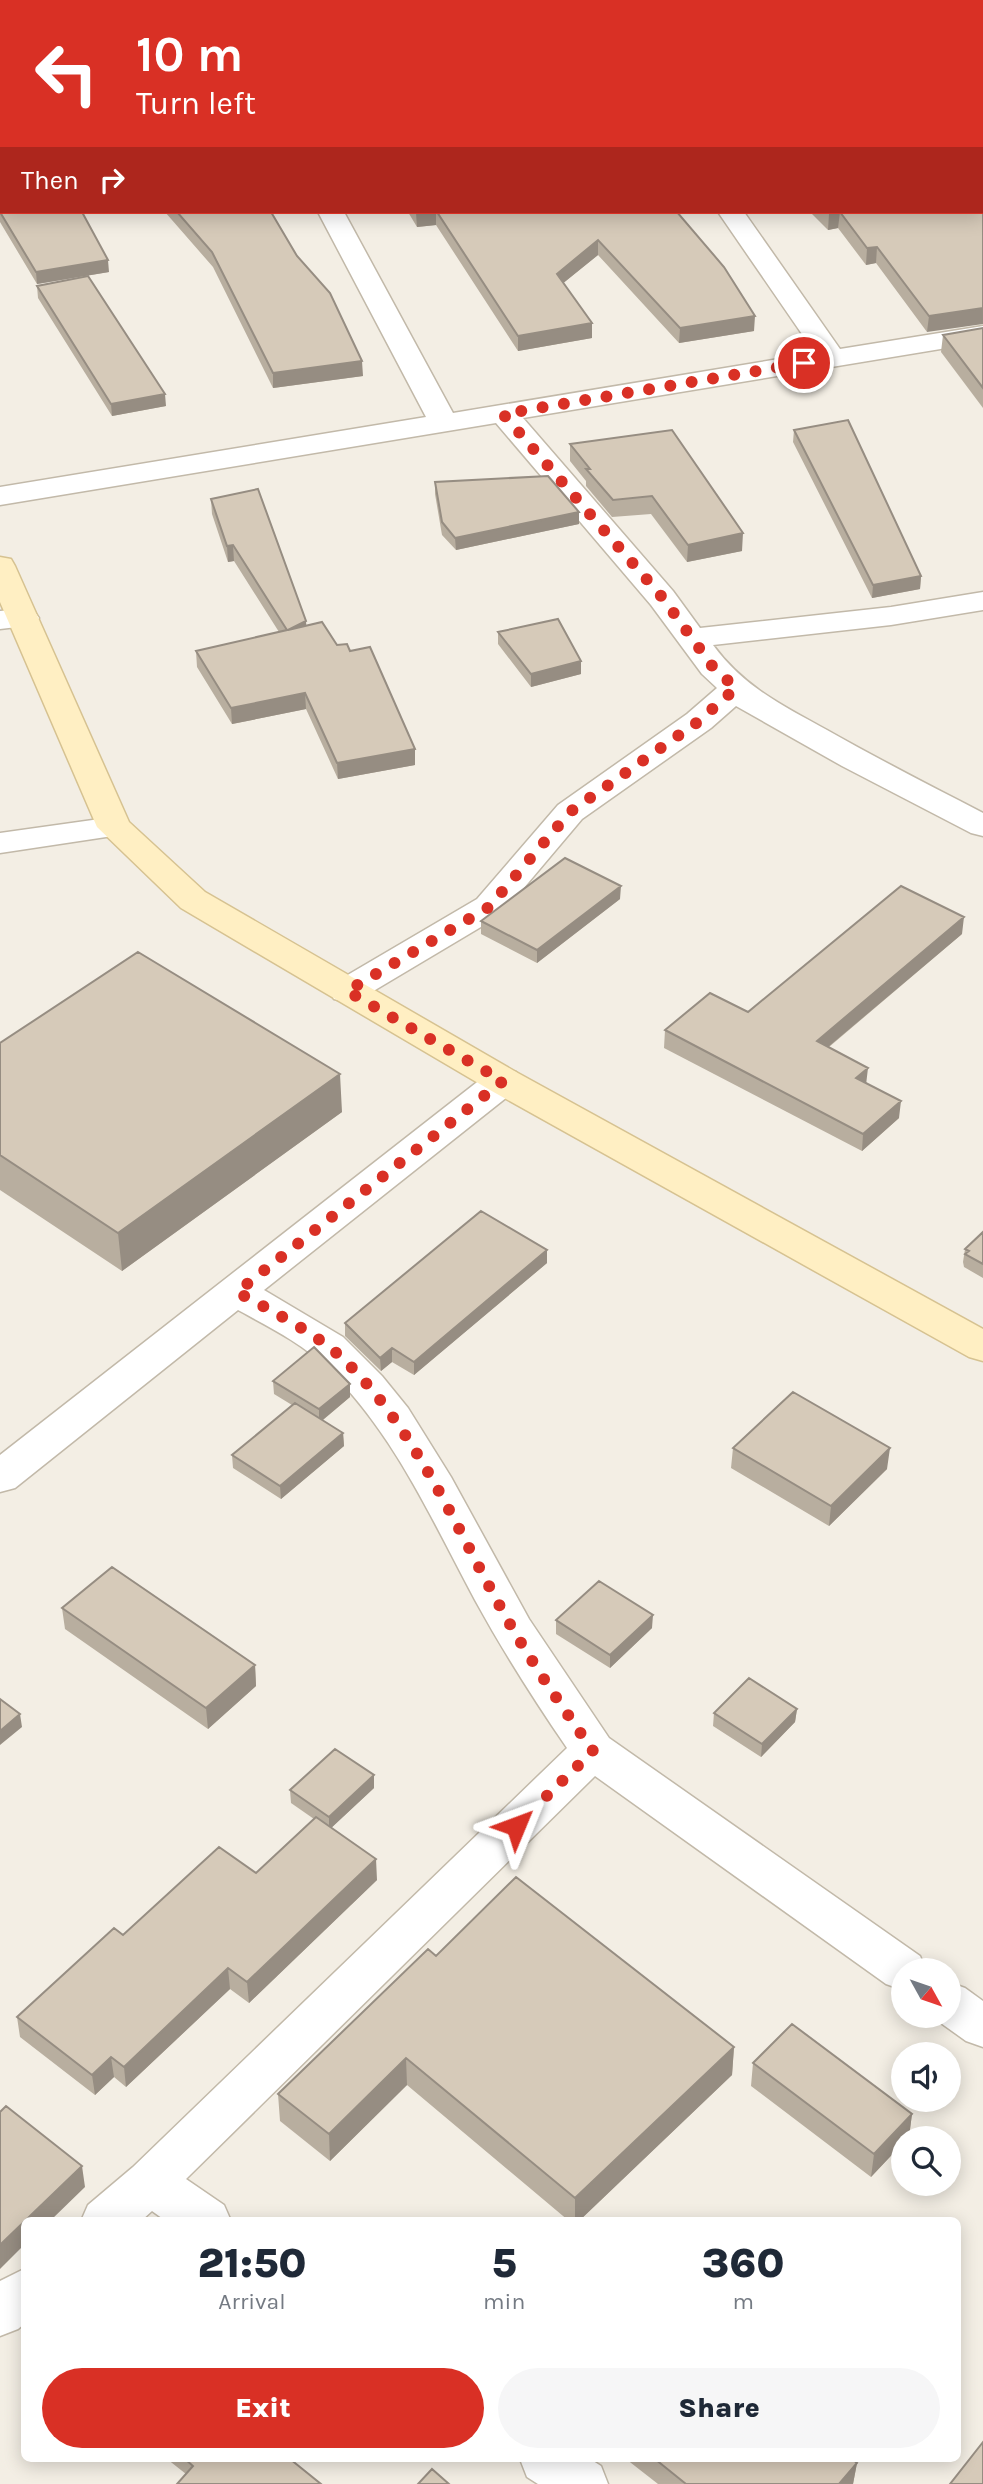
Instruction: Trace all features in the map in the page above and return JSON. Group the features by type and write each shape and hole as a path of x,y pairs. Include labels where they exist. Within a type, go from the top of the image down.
{"main road":[{"path":"0,566 11,619 114,827 193,900 503,1081 983,1347"}],"street":[{"path":"332,214 443,422"},
{"path":"733,214 832,358"},
{"path":"0,496 983,334"},
{"path":"503,414 662,597 713,667 746,698 854,759 983,826"},
{"path":"692,638 891,616 983,601"},
{"path":"347,991 489,907 570,812 699,721 736,688"},
{"path":"0,843 114,827"},
{"path":"0,1477 503,1081"},
{"path":"237,1292 296,1325 340,1357 387,1411 454,1515 513,1631 593,1751 891,1962"},
{"path":"111,2217 150,2182 593,1751"},
{"path":"961,2012 983,2027"},
{"path":"150,2182 200,2217"},
{"path":"0,2313 21,2295"},
{"path":"550,2462 582,2484"}],"building":[{"path":"1,214 83,214 108,260 36,272"},
{"path":"179,214 272,214 297,256 330,293 362,361 273,373 212,252"},
{"path":"438,214 679,214 724,267 755,316 680,328 598,240 557,274 592,323 518,336"},
{"path":"842,214 983,214 983,308 929,316 877,247 867,248"},
{"path":"88,276 165,394 111,404 37,286"},
{"path":"983,328 983,388 943,335"},
{"path":"848,420 921,576 873,585 794,430"},
{"path":"672,430 743,533 688,545 652,496 613,500 586,469 590,469 570,444"},
{"path":"548,476 579,512 455,538 442,522 435,482"},
{"path":"258,489 306,621 288,630 322,622 337,645 347,644 350,651 370,647 415,749 337,763 305,693 231,708 196,651 287,630 233,545 227,546 211,499"},
{"path":"558,619 581,661 531,674 498,632"},
{"path":"565,858 621,886 537,950 481,921"},
{"path":"901,886 964,917 817,1041 868,1068 856,1078 901,1101 863,1134 665,1030 710,993 748,1012"},
{"path":"138,952 340,1074 118,1233 0,1155 0,1043"},
{"path":"481,1211 547,1250 414,1362 392,1348 380,1358 345,1323"},
{"path":"983,1232 983,1264 965,1254 969,1251 965,1249"},
{"path":"314,1347 350,1384 319,1409 273,1381"},
{"path":"793,1392 890,1448 831,1506 733,1448"},
{"path":"295,1403 343,1433 280,1486 232,1455"},
{"path":"112,1567 255,1665 206,1708 62,1608"},
{"path":"599,1581 653,1615 610,1655 556,1620"},
{"path":"749,1678 797,1709 762,1744 714,1713"},
{"path":"0,1699 20,1714 0,1731"},
{"path":"335,1749 374,1775 329,1817 290,1790"},
{"path":"316,1817 376,1859 247,1982 228,1968 124,2067 111,2057 92,2075 17,2017 114,1928 123,1935 219,1847 256,1873"},
{"path":"516,1877 734,2047 575,2198 406,2058 329,2134 278,2094 428,1949 436,1956"},
{"path":"792,2024 891,2098 891,2112 912,2114 901,2126 891,2126 891,2136 874,2154 753,2063"},
{"path":"6,2106 82,2166 29,2217 21,2217 21,2225 0,2245 0,2112"},
{"path":"983,2442 983,2484 950,2484"},
{"path":"188,2462 294,2462 321,2484 177,2484 193,2466"},
{"path":"659,2462 857,2463 839,2484 686,2484"},
{"path":"432,2469 449,2484 418,2484"}],"route":[{"path":"516,1826 593,1751 513,1631 454,1515 387,1411 340,1357 296,1325 237,1292 503,1081 347,991 489,907 570,812 699,721 736,688 713,667 662,597 503,414 804,363"}]}
